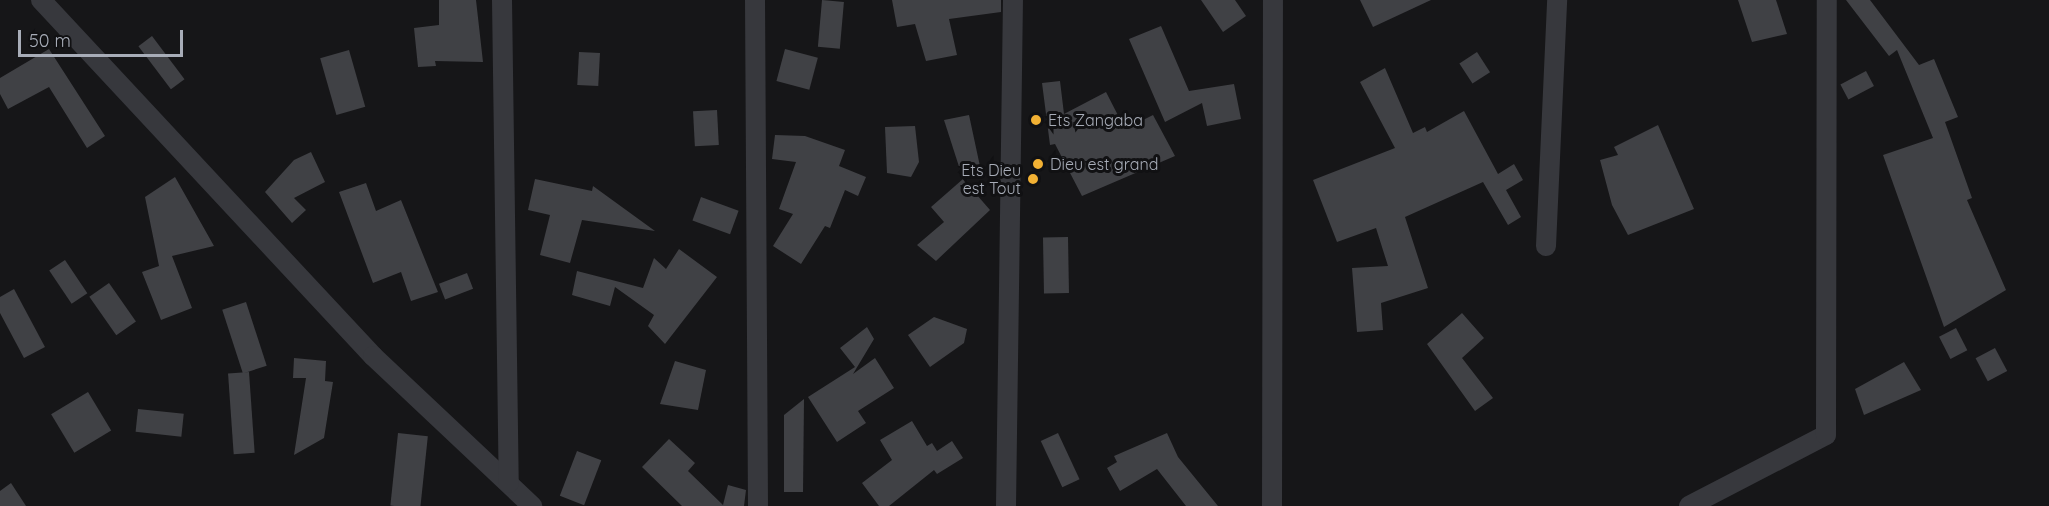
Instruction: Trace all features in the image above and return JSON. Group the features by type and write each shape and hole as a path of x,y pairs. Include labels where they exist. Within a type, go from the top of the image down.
{"street":[{"path":"41,0 373,356 532,506"},
{"path":"502,0 509,483"},
{"path":"755,0 758,506"},
{"path":"1006,506 1013,0"},
{"path":"1272,506 1273,0"},
{"path":"1546,246 1557,0"},
{"path":"1689,506 1826,435 1827,0"}],"building":[{"path":"439,0 476,0 483,62 435,61 436,66 418,67 414,28 439,25"},
{"path":"822,0 844,2 840,49 818,47"},
{"path":"892,0 1001,0 1001,12 949,19 957,55 926,61 915,24 897,27"},
{"path":"1201,0 1235,0 1246,16 1223,32"},
{"path":"1360,0 1431,0 1373,27"},
{"path":"1738,0 1776,0 1787,34 1752,42"},
{"path":"1846,0 1870,0 1919,65 1934,59 1958,117 1945,122 1972,198 1967,200 2006,290 1944,327 1883,155 1933,138 1897,50 1889,56"},
{"path":"1161,26 1189,91 1234,84 1241,119 1207,126 1202,103 1165,122 1129,39"},
{"path":"152,36 184,79 171,89 138,46"},
{"path":"49,49 105,136 87,148 49,87 8,109 0,94 0,78"},
{"path":"785,49 818,58 809,90 776,81"},
{"path":"349,50 365,107 336,115 320,58"},
{"path":"579,52 600,53 598,86 577,85"},
{"path":"1477,52 1490,72 1472,84 1459,63"},
{"path":"1385,68 1413,133 1425,127 1427,132 1464,111 1498,174 1514,164 1523,180 1506,190 1521,217 1508,225 1483,182 1405,217 1428,288 1381,303 1383,330 1357,332 1352,268 1388,266 1376,228 1337,242 1313,180 1395,148 1360,82"},
{"path":"1866,71 1874,86 1848,100 1840,85"},
{"path":"1060,81 1064,114 1106,92 1125,129 1153,115 1175,156 1082,196 1055,144 1050,145 1042,83"},
{"path":"717,110 719,145 695,146 693,111"},
{"path":"969,115 981,171 963,179 944,120"},
{"path":"1658,125 1694,209 1628,235 1612,205 1600,160 1618,155 1614,147"},
{"path":"915,126 919,162 911,177 887,173 885,127"},
{"path":"775,135 805,136 845,150 839,166 866,177 858,196 845,190 830,228 825,226 801,264 773,246 793,214 779,209 796,162 772,159"},
{"path":"311,152 325,182 294,198 306,210 292,223 265,192 294,160"},
{"path":"175,177 214,246 172,256 192,308 161,320 142,272 159,266 145,197"},
{"path":"535,179 592,191 593,186 655,231 582,220 570,263 540,255 550,215 528,210"},
{"path":"963,179 990,210 936,261 917,245 944,222 931,207"},
{"path":"366,183 376,211 401,200 438,292 411,301 401,272 373,283 339,192"},
{"path":"701,197 739,211 730,234 692,220"},
{"path":"1043,237 1068,237 1069,293 1044,293"},
{"path":"679,249 717,277 665,344 648,326 654,315 615,287 610,306 572,295 577,271 643,288 654,258 666,269"},
{"path":"65,260 87,293 72,304 49,271"},
{"path":"467,273 473,289 445,300 439,284"},
{"path":"109,283 136,322 116,335 89,297"},
{"path":"14,289 45,347 24,358 0,313 0,297"},
{"path":"246,302 267,366 243,373 222,310"},
{"path":"1462,313 1484,338 1462,358 1493,398 1475,411 1427,344"},
{"path":"934,317 967,329 964,343 930,367 908,335"},
{"path":"867,327 874,339 853,374 875,358 894,388 858,411 866,423 837,442 808,397 855,367 840,348"},
{"path":"1956,328 1967,350 1950,359 1939,337"},
{"path":"1995,348 2007,371 1988,381 1976,358"},
{"path":"294,358 326,361 325,381 333,382 324,438 294,455 306,378 293,378"},
{"path":"675,361 706,370 698,410 660,404"},
{"path":"1904,362 1921,390 1864,415 1855,389"},
{"path":"249,372 255,453 234,454 228,373"},
{"path":"88,392 111,431 74,453 51,414"},
{"path":"804,399 803,492 784,492 784,415"},
{"path":"138,409 184,414 181,437 136,432"},
{"path":"912,421 927,446 932,443 937,451 952,441 963,458 937,474 934,470 889,506 879,506 862,483 892,460 880,440"},
{"path":"398,433 428,436 420,506 390,506"},
{"path":"1058,433 1080,479 1062,487 1041,441"},
{"path":"1167,433 1178,457 1218,506 1186,506 1157,469 1120,491 1107,468 1117,462 1114,456"},
{"path":"669,439 695,463 688,471 723,505 728,485 746,490 744,506 682,506 642,467"},
{"path":"577,451 601,460 584,505 560,496"},
{"path":"11,483 26,506 0,506 0,491"}],"place":[{"name":"Ets Zangaba","path":"1036,120"},
{"name":"Dieu est grand","path":"1038,164"},
{"name":"Ets Dieu est Tout","path":"1033,179"}]}
